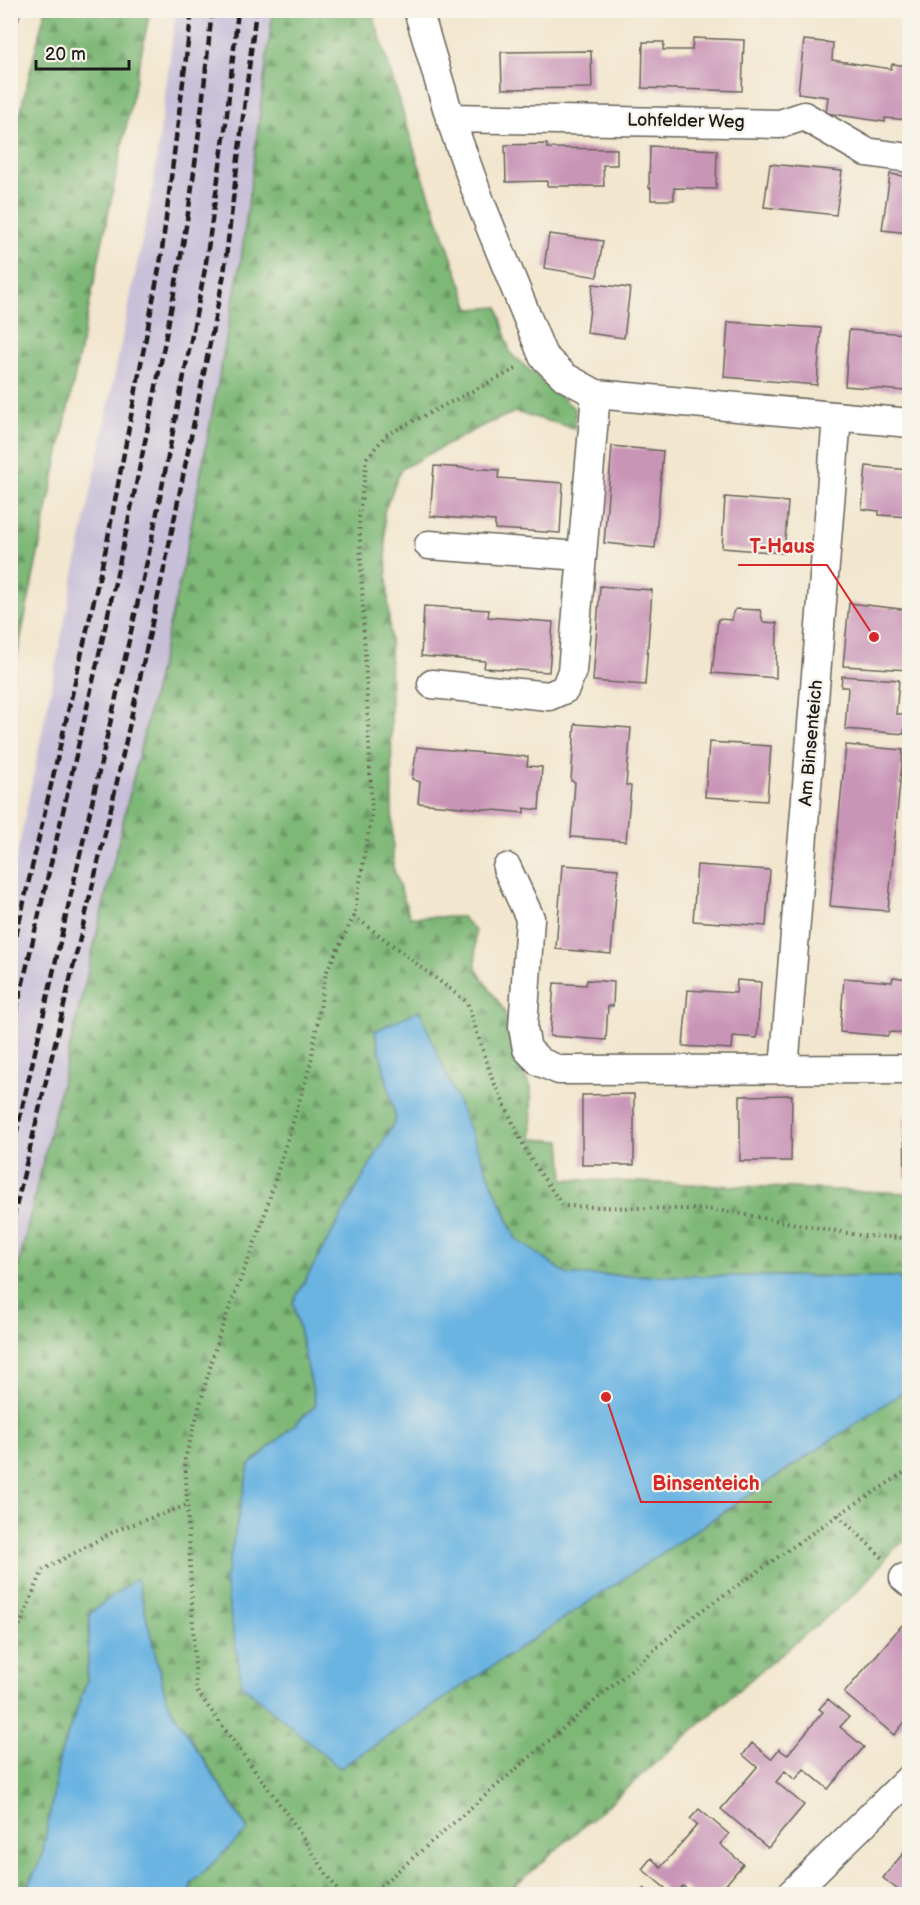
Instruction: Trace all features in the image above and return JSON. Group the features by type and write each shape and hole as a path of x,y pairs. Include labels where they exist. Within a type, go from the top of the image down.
{"street":[{"path":"418,10 450,118 481,204 543,356 565,376 596,394 909,423"},
{"name":"Lohfelder Weg","path":"450,118 780,124 804,116 866,152 909,158"},
{"path":"432,684 549,696 565,689 572,671 596,394"},
{"name":"Am Binsenteich","path":"784,1069 837,417"},
{"path":"429,545 581,556"},
{"path":"507,868 530,918 523,1028 527,1049 540,1062 558,1070 909,1069"},
{"path":"790,1894 909,1778"}],"lane":[{"path":"10,21 13,10"}],"path":[{"path":"340,1894 287,1814 196,1690 185,1459 219,1335 260,1229 310,1066 326,973 354,916 372,813 358,518 368,458 386,435 543,356"},
{"path":"354,916 467,1002 492,1078 530,1157 563,1206 718,1210 864,1236 909,1238"},
{"path":"371,1894 690,1619 838,1515 909,1469"},
{"path":"10,1648 43,1570 117,1530 188,1505"},
{"path":"838,1515 907,1580"}],"shaded area":[{"path":"176,11 273,11 241,259 184,563 11,1297 11,885 153,186"}],"green space":[{"path":"45,11 150,11 11,685 10,154"},
{"path":"273,11 372,11 418,162 470,309 498,307 510,353 575,409 574,428 515,412 482,426 401,469 384,512 390,638 393,867 410,917 462,917 475,931 476,969 504,1010 522,1072 531,1087 532,1139 561,1141 564,1179 909,1193 909,1297 898,1277 568,1275 516,1239 419,1011 375,1032 396,1119 293,1302 316,1405 249,1466 340,1768 909,1388 909,1538 895,1548 857,1592 758,1673 506,1894 190,1894 191,1884 248,1829 167,1702 137,1578 90,1613 87,1681 60,1756 42,1857 24,1894 11,1894 11,1297 184,563 241,259"}],"water":[{"path":"419,1010 516,1239 568,1275 898,1277 909,1297 909,1388 340,1768 242,1685 225,1581 249,1466 316,1405 293,1302 396,1119 375,1031"},
{"path":"137,1578 167,1702 248,1830 191,1884 190,1894 24,1894 42,1857 60,1756 87,1681 90,1613"}],"building":[{"path":"693,38 744,40 742,91 642,88 643,42 664,42 663,50 692,50"},
{"path":"804,40 833,43 832,60 891,69 892,64 909,66 909,120 885,118 885,122 826,113 828,97 798,93"},
{"path":"591,51 592,88 502,89 501,52"},
{"path":"547,144 547,148 617,149 617,165 603,165 604,186 547,186 547,181 506,182 505,145"},
{"path":"650,146 717,150 716,189 674,188 674,200 651,200"},
{"path":"770,164 842,171 836,215 764,207"},
{"path":"890,174 909,177 909,233 882,230"},
{"path":"549,234 603,241 597,277 544,268"},
{"path":"593,284 630,288 624,338 587,333"},
{"path":"728,322 821,328 817,385 724,377"},
{"path":"849,330 909,334 905,391 845,386"},
{"path":"612,446 663,451 655,548 604,543"},
{"path":"434,466 499,470 498,478 563,483 560,533 495,529 495,521 430,516"},
{"path":"866,466 909,470 909,517 879,515 879,511 862,509"},
{"path":"725,497 788,502 784,553 722,548"},
{"path":"600,586 652,590 645,685 593,681"},
{"path":"849,603 909,610 909,670 843,666"},
{"path":"424,606 489,610 488,617 553,622 549,672 484,668 485,661 421,656"},
{"path":"736,609 760,610 763,622 777,623 776,678 712,673 718,619 732,620"},
{"path":"842,676 899,680 896,714 905,714 904,734 845,729 848,687 841,687"},
{"path":"575,724 631,728 626,785 631,786 626,841 571,837 575,782 571,781"},
{"path":"709,742 771,746 767,801 705,797"},
{"path":"846,745 903,750 888,911 830,906"},
{"path":"417,747 528,757 527,766 542,767 539,810 524,808 524,813 418,803 420,782 412,779"},
{"path":"562,865 618,869 611,954 556,949"},
{"path":"697,865 770,870 766,926 693,921"},
{"path":"893,977 909,979 909,1033 889,1032 888,1036 840,1032 844,978 892,982"},
{"path":"587,980 614,982 613,1006 608,1006 606,1040 550,1036 554,983 586,985"},
{"path":"737,980 761,982 757,1038 733,1036 732,1049 683,1046 688,990 736,993"},
{"path":"634,1094 634,1165 582,1165 582,1095"},
{"path":"792,1095 791,1161 740,1161 740,1096"},
{"path":"904,1117 909,1117 909,1177 905,1177"},
{"path":"903,1624 909,1630 909,1717 894,1735 844,1693"},
{"path":"828,1699 849,1717 840,1727 864,1747 828,1789 804,1769 795,1780 785,1771 776,1782 804,1805 768,1848 721,1809 757,1767 743,1755 752,1743 771,1759 779,1749 787,1755 823,1712 819,1709"},
{"path":"699,1809 729,1834 720,1844 743,1864 718,1894 693,1894 683,1886 675,1894 659,1894 665,1888 642,1869 651,1858 661,1867 697,1825 690,1819"},
{"path":"909,1846 909,1894 903,1894 883,1878"},
{"path":"644,1888 651,1894 638,1894"}],"railway":[{"path":"10,962 106,548 161,258 192,10"},
{"path":"10,1038 99,653 161,363 190,203 212,10"},
{"path":"10,1161 149,553 205,269 226,123 238,10"},
{"path":"10,1232 112,804 166,560 224,274 256,10"}],"place":[{"name":"T-Haus","path":"874,637"},
{"name":"Binsenteich","path":"606,1397"}]}
